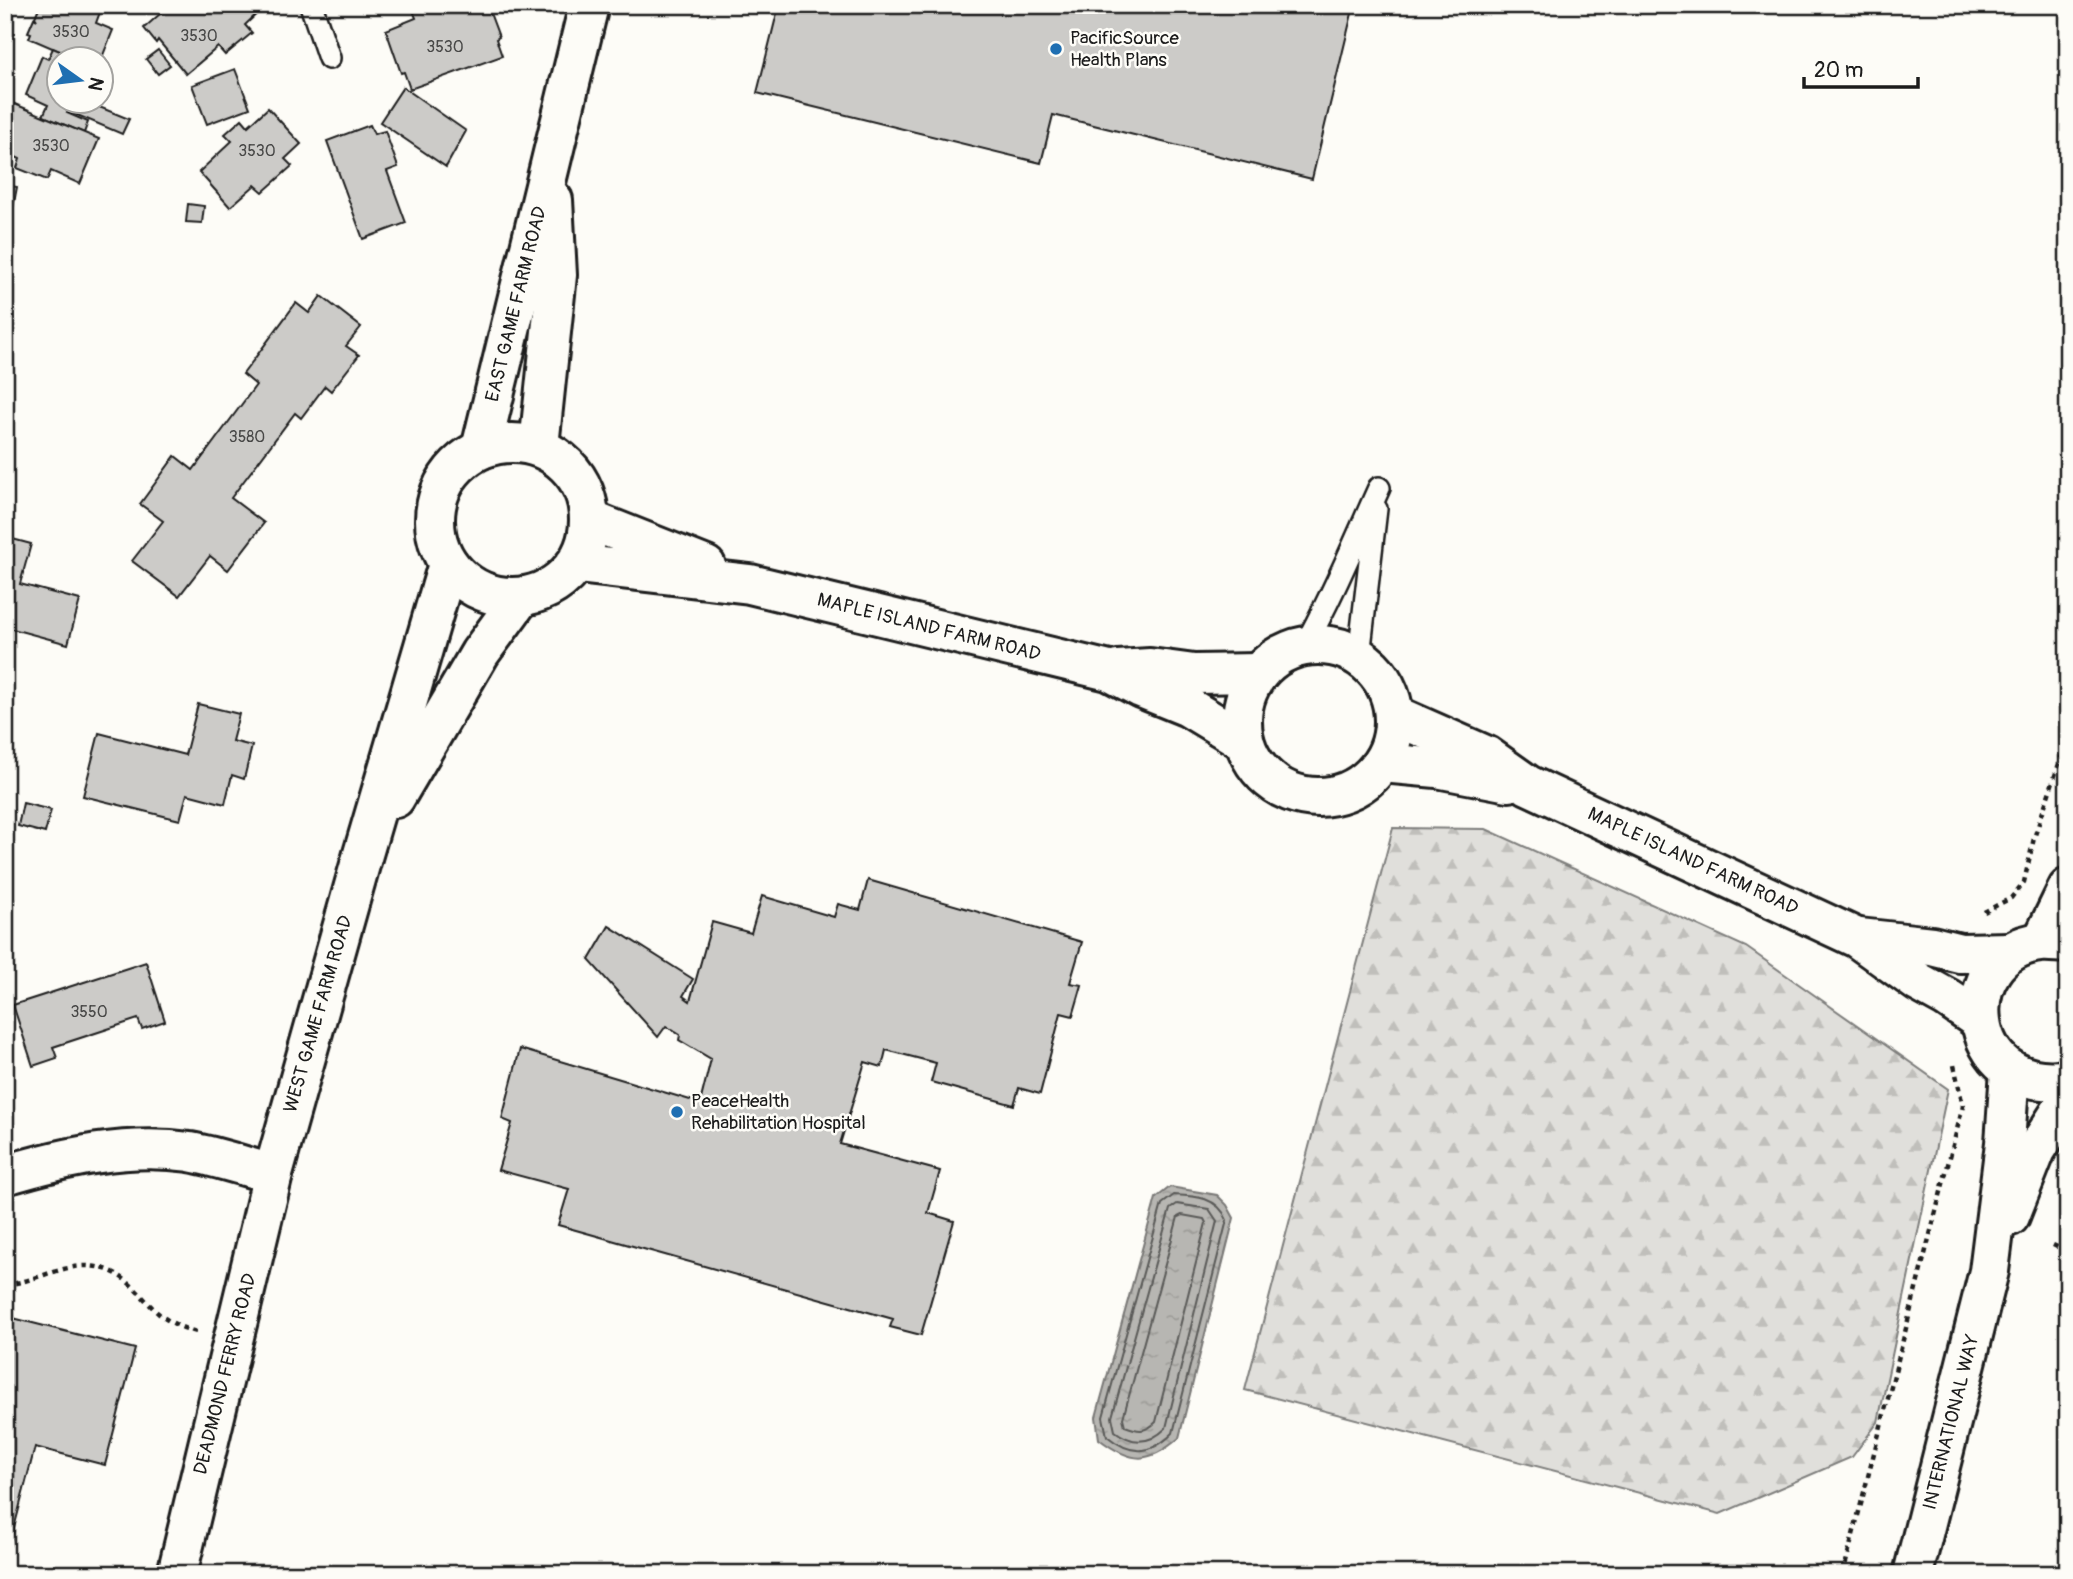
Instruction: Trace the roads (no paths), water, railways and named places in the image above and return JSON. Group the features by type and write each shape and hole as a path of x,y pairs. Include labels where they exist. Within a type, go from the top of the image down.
{"street":[{"name":"EAST GAME FARM ROAD","path":"481,449 589,5"},
{"name":"EAST GAME FARM ROAD","path":"539,446 557,275 551,160"},
{"path":"519,442 539,446 560,458 576,475 586,496 590,520 586,543 577,564 562,580 542,592 521,597 494,596 468,584 448,564 438,544 435,522 437,499 447,478 461,461 481,449 500,443 519,442"},
{"name":"MAPLE ISLAND FARM ROAD","path":"590,520 750,584"},
{"name":"WEST GAME FARM ROAD","path":"273,1174 448,564"},
{"name":"MAPLE ISLAND FARM ROAD","path":"577,564 750,584 1109,671 1188,708 1244,740"},
{"name":"WEST GAME FARM ROAD","path":"363,854 473,663 521,597"},
{"path":"1305,645 1333,646 1359,656 1373,667 1384,681 1391,698 1394,715 1392,740 1382,763 1368,779 1349,792 1327,797 1306,797 1284,790 1266,778 1252,761 1244,740 1241,717 1246,693 1271,660 1305,645"},
{"name":"MAPLE ISLAND FARM ROAD","path":"1109,671 1150,668 1194,674 1259,673"},
{"name":"MAPLE ISLAND FARM ROAD","path":"1394,715 1487,756 1528,785 1857,938 1918,982 1979,1020"},
{"name":"MAPLE ISLAND FARM ROAD","path":"1382,763 1437,768 1528,785"},
{"path":"2068,888 2040,946 1992,970 1982,994 1979,1020 1985,1040 1995,1056 2010,1070 2030,1079 2050,1082 2068,1079"},
{"name":"MAPLE ISLAND FARM ROAD","path":"1857,938 1932,946 1960,953 2040,946"},
{"name":"INTERNATIONAL WAY","path":"1913,1574 1989,1270 2005,1143 2010,1070"},
{"name":"INTERNATIONAL WAY","path":"1989,1270 2036,1150 2068,1100"},
{"path":"5,1175 52,1161 111,1151 146,1149 191,1153 273,1174"},
{"name":"DEADMOND FERRY ROAD","path":"177,1574 273,1174"}],"lane":[{"path":"311,5 328,58"},
{"path":"1305,645 1326,608 1379,488 1359,656"}],"water":[{"path":"1170,1187 1217,1195 1234,1218 1179,1438 1158,1453 1140,1458 1131,1457 1099,1439 1096,1417 1156,1198"}],"place":[{"name":"PacificSource Health Plans","path":"1056,49"},
{"name":"PeaceHealth Rehabilitation Hospital","path":"677,1112"}]}
